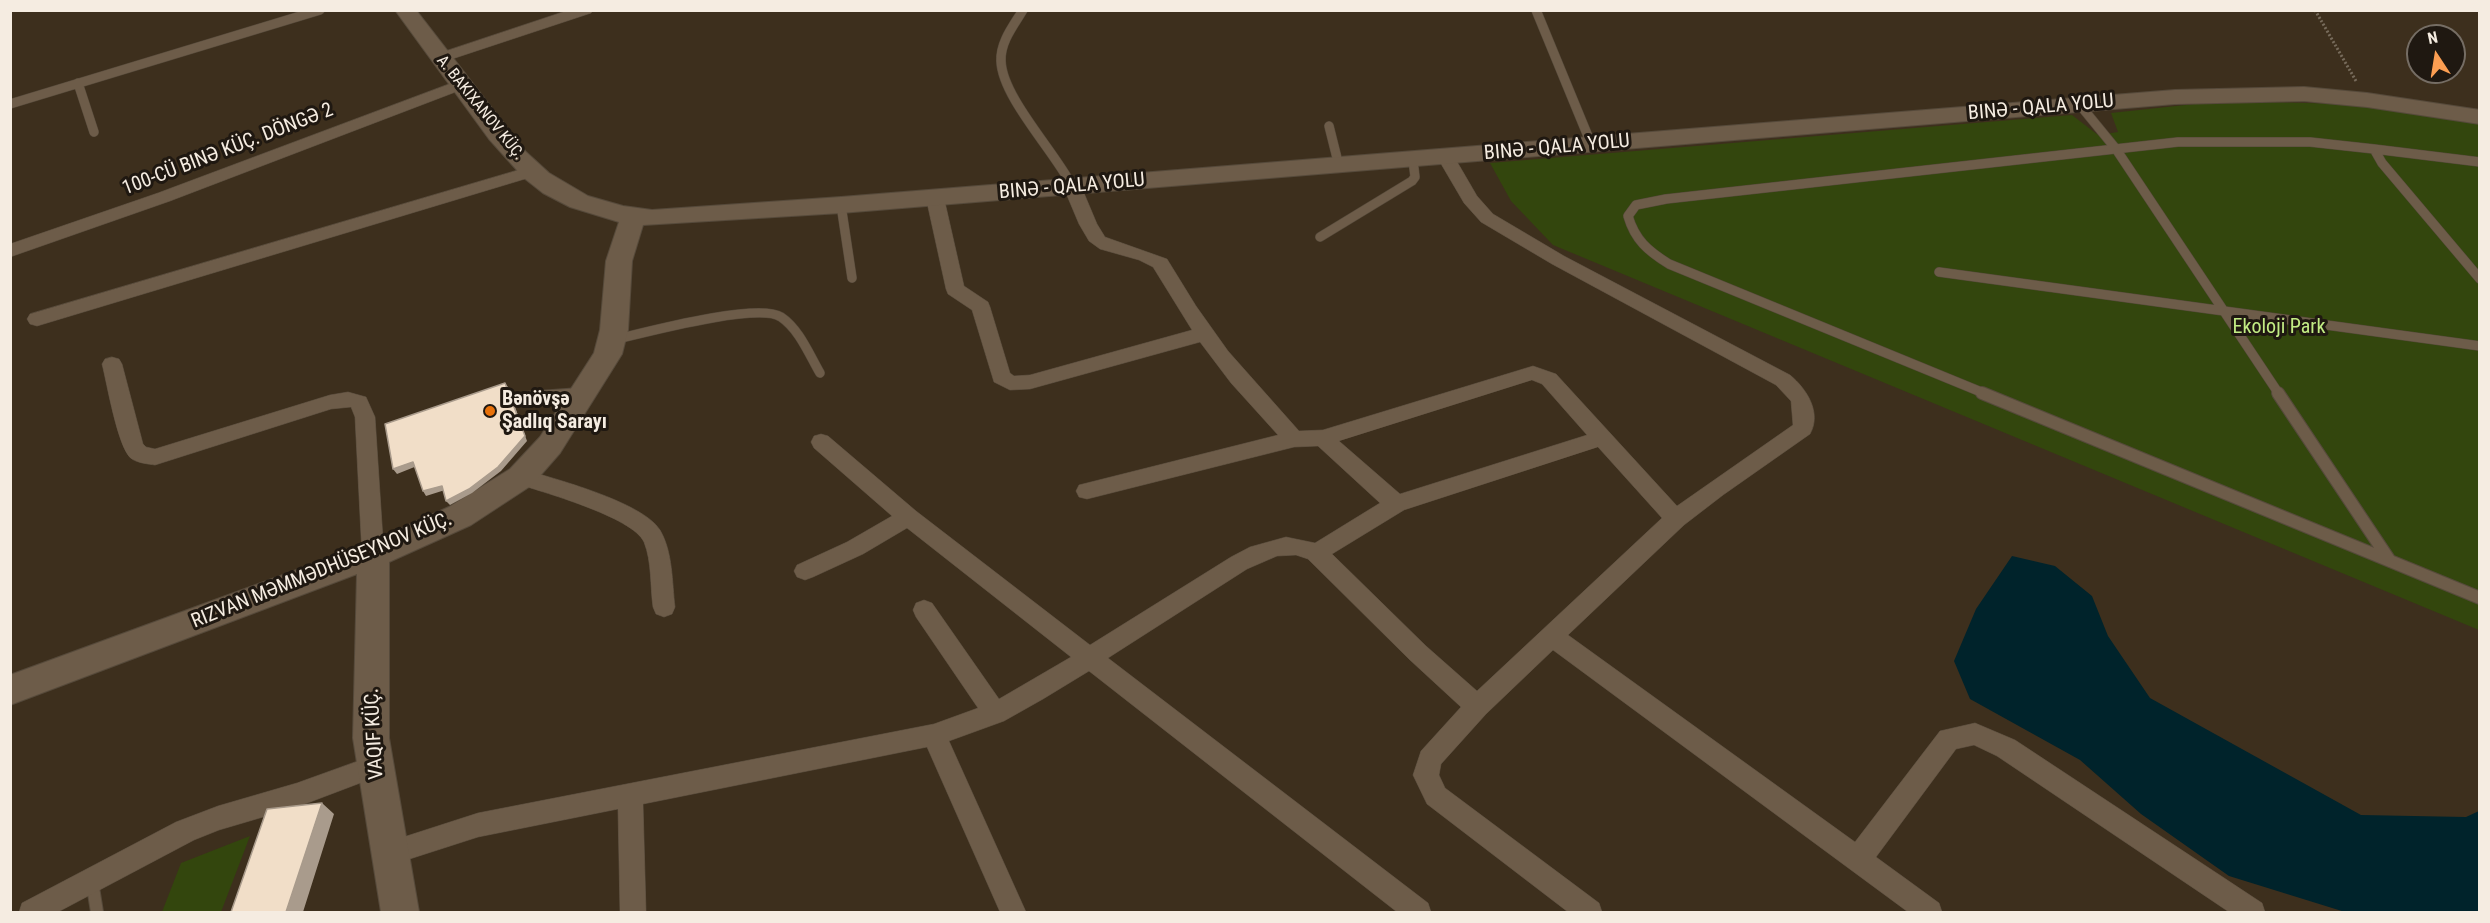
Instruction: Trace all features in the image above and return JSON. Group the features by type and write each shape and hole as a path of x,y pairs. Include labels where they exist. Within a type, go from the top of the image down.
{"main road":[{"name":"BINƏ - QALA YOLU","path":"405,10 460,85 514,153 532,171 550,186 584,202 633,217 680,217 935,198 2216,95 2304,94 2367,100 2480,117"},
{"name":"RIZVAN MƏMMƏDHÜSEYNOV KÜÇ.","path":"10,690 373,555 460,516 521,477 550,445 601,367 612,340 619,261 633,217"},
{"name":"VAQIF KÜÇ.","path":"373,555 371,738 400,912"}],"street":[{"path":"440,58 586,10"},
{"name":"100-CÜ BINƏ KÜÇ. DÖNGƏ 2","path":"10,251 164,197 460,85"},
{"path":"1446,157 1470,199 1486,218 1558,260 1783,380 1795,389 1804,406 1803,429 1715,489 1676,519 1477,706 1430,759 1426,775 1436,796 1589,912"},
{"path":"37,319 532,171"},
{"path":"1072,186 1098,240 1147,256 1160,263 1203,334 1271,416 1294,439"},
{"path":"935,198 955,289 981,307 1001,377 1010,384 1030,382 1203,334"},
{"path":"112,364 134,447 140,454 155,457 330,402 348,399 359,402 365,417 373,555"},
{"path":"1088,491 1294,439 1323,438 1533,373 1549,379 1676,519"},
{"path":"1323,438 1396,504"},
{"path":"1317,553 1396,504 1601,438"},
{"path":"821,442 908,516 1418,912"},
{"path":"521,477 570,493 640,522 651,533 656,548 664,607"},
{"path":"805,571 855,548 908,516"},
{"path":"391,853 478,825 934,735 995,713 1035,692 1239,563 1281,546 1302,545 1317,553 1477,706"},
{"path":"924,610 995,713"},
{"path":"1552,636 1929,912"},
{"path":"1858,860 1949,739 1975,734 2006,748 2252,912"},
{"path":"934,735 1013,912"},
{"path":"32,912 185,831 218,818 297,795 375,766"},
{"path":"630,795 633,912"}],"lane":[{"path":"10,104 320,10"},
{"path":"1023,10 1002,48 1000,64 1006,85 1062,166 1072,186"},
{"path":"1536,10 1592,146"},
{"path":"78,83 94,132"},
{"path":"2080,105 2116,149 2391,562"},
{"path":"1329,126 1339,166"},
{"path":"2480,162 2374,148 2298,142 2178,142 1666,199 1636,205 1628,216 1633,235 1648,251 1669,264 2480,598"},
{"path":"2374,148 2382,163 2480,279"},
{"path":"1320,237 1412,181 1415,177 1413,160"},
{"path":"842,205 852,278"},
{"path":"1938,272 2480,346"},
{"path":"612,340 745,313 776,314 790,324 820,373"},
{"path":"526,398 584,394"},
{"path":"92,881 97,912"}],"path":[{"path":"2315,10 2367,100"}],"green space":[{"name":"Ekoloji Park","path":"2264,102 2347,104 2479,121 2479,630 1553,245 1511,201 1490,163 2072,115 2098,135 2118,132 2111,113 2195,104"},
{"path":"250,836 221,912 162,912 181,863"}],"water":[{"path":"2012,556 2055,566 2092,596 2108,636 2150,698 2361,815 2466,817 2479,811 2479,912 2345,912 2229,876 2141,814 2080,760 1970,699 1954,661 1976,609"}],"building":[{"path":"505,383 525,436 498,467 469,489 446,501 442,486 423,491 413,462 393,469 385,424"},
{"path":"322,803 286,912 231,912 267,809"}],"place":[{"name":"Bənövşə Şadlıq Sarayı","path":"490,411"}]}
